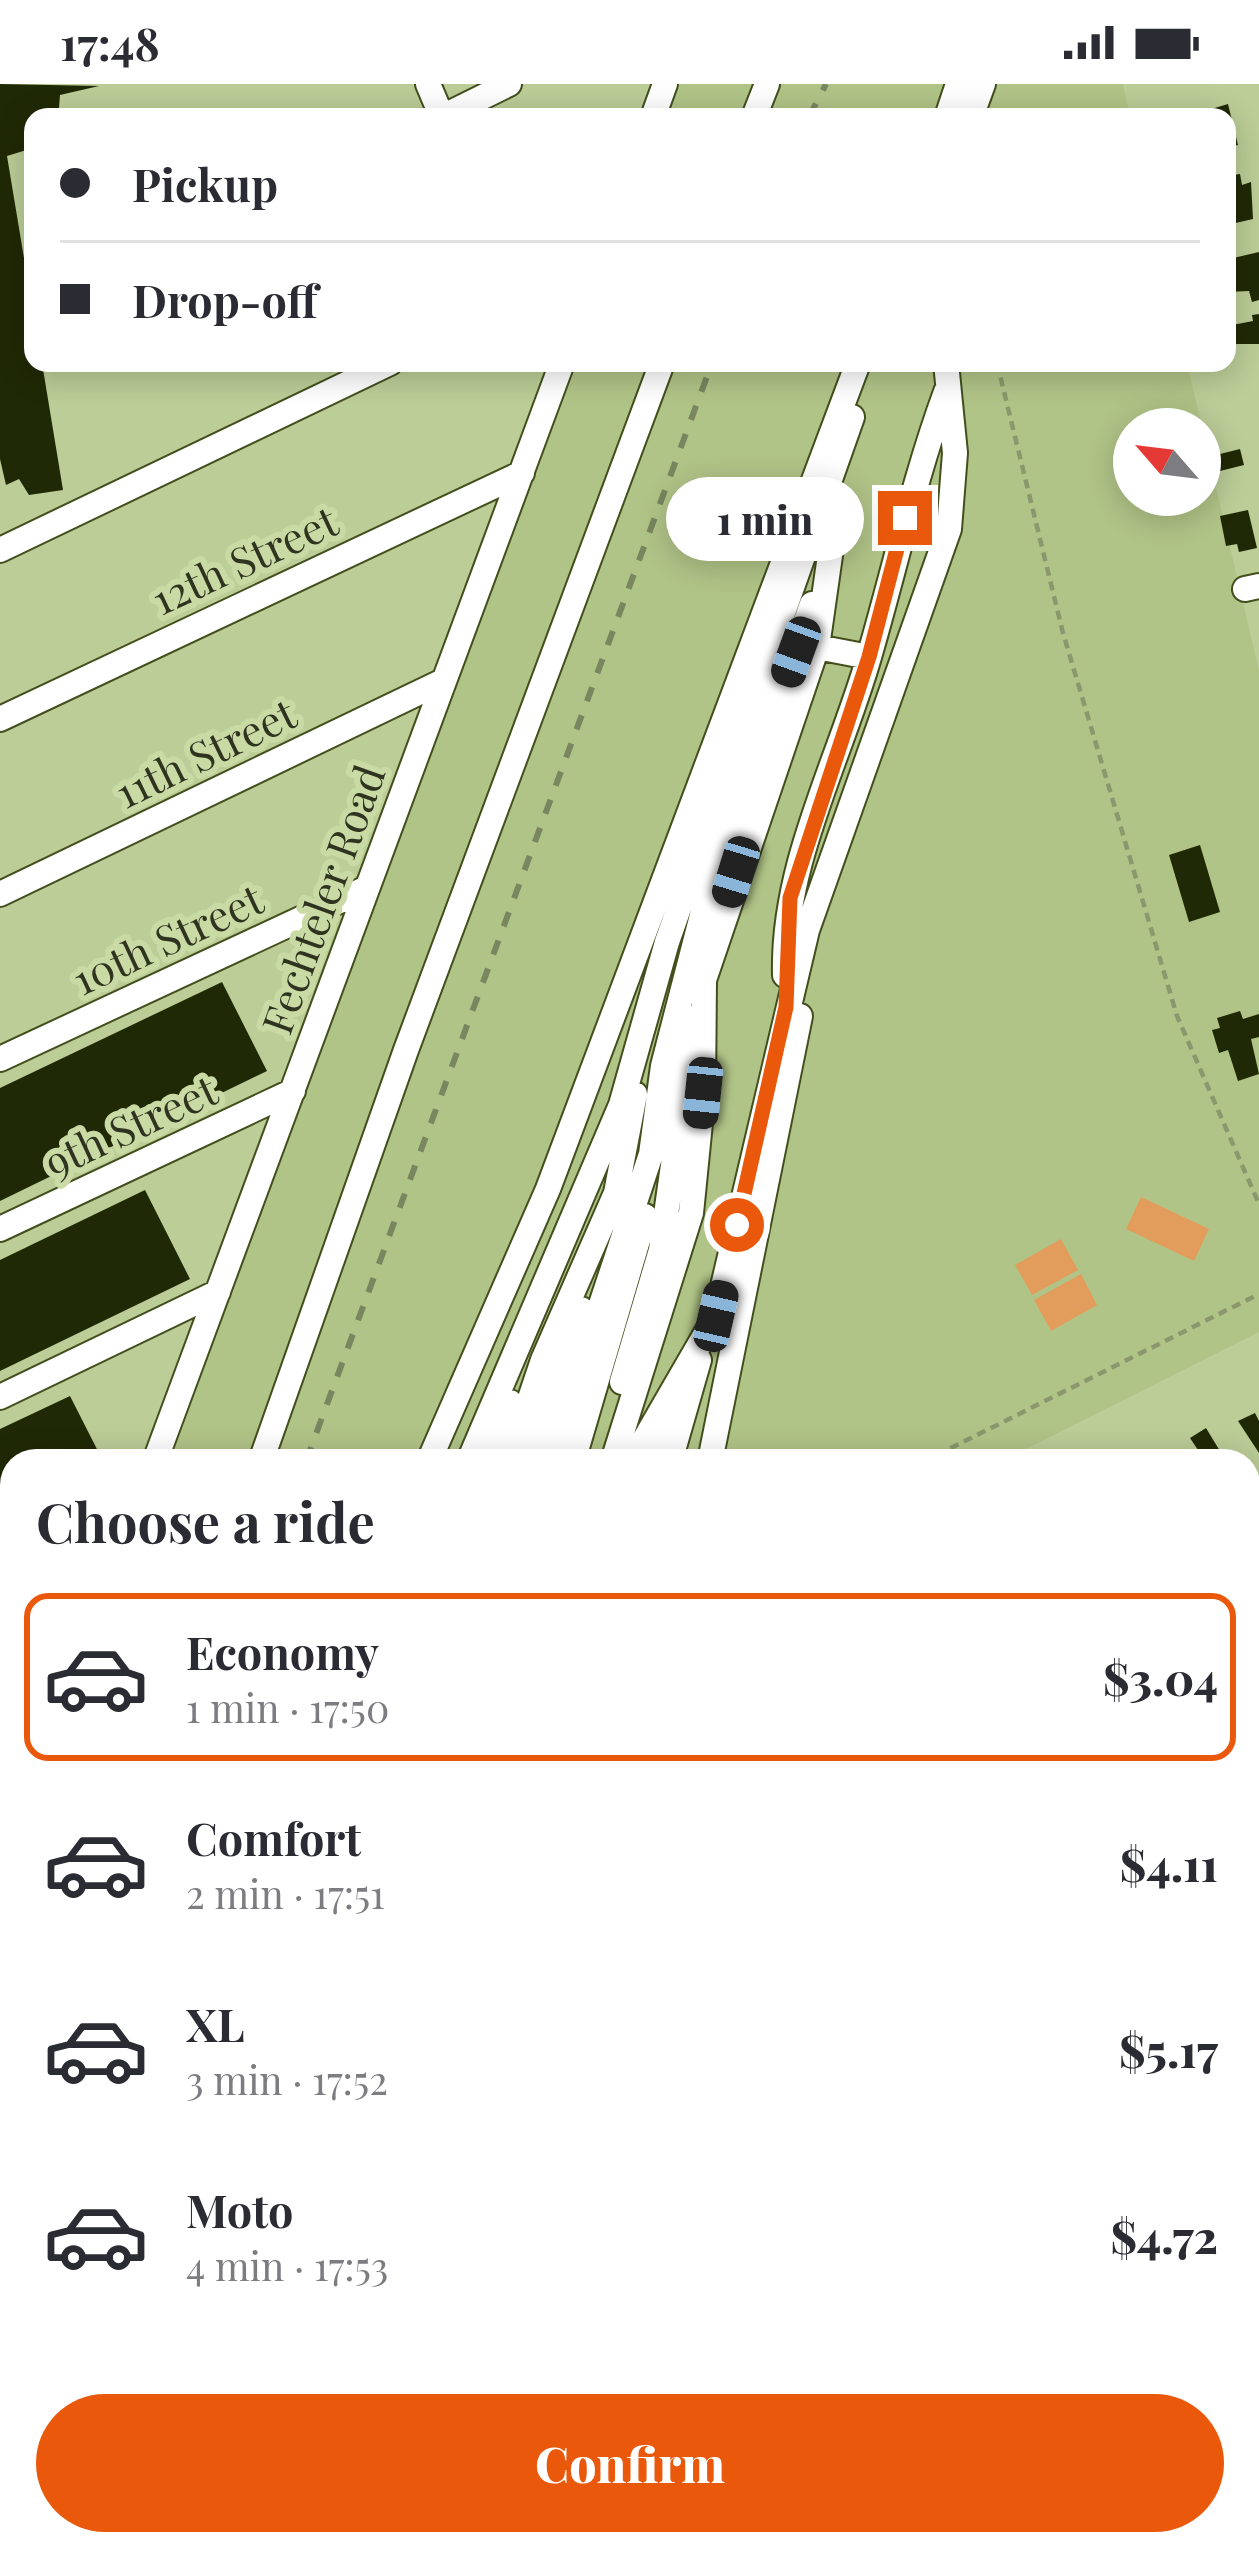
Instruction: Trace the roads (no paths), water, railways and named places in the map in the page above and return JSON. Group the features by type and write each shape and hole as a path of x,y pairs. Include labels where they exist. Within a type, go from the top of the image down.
{"street":[{"path":"460,108 509,84"},
{"path":"0,550 371,372"},
{"name":"Fechteler Road","path":"159,1449 559,372"},
{"path":"265,1449 406,1050 659,372"},
{"path":"434,1449 548,1189 860,372"},
{"path":"600,1449 661,1250 687,1046 704,980 736,872 817,647 861,372"},
{"path":"786,1007 790,898 869,657 917,472 950,372"},
{"path":"638,1449 716,1316 786,1007 820,888 949,529 956,477 950,372"},
{"path":"708,1449 815,949 963,525 967,476 950,372"},
{"path":"512,1449 543,1360 616,1193 640,1050 667,942 851,419"},
{"name":"12th Street","path":"0,718 522,473"},
{"path":"577,1449 644,1225 663,1066 706,900 831,544"},
{"path":"817,647 869,657"},
{"name":"11th Street","path":"0,894 443,681"},
{"name":"10th Street","path":"0,1059 367,888"},
{"path":"617,1449 691,1213 703,1093 704,980"},
{"path":"474,1449 640,1050"},
{"name":"9th Street","path":"0,1229 293,1091"},
{"path":"493,1449 564,1269 631,1125"},
{"path":"531,1449 596,1265 650,1154"},
{"path":"553,1449 650,1154"},
{"path":"0,1397 218,1292"},
{"path":"673,1449 707,1331"},
{"path":"654,1449 672,1387"}],"railway":[{"path":"814,108 826,84"},
{"path":"310,1449 709,372"}]}
